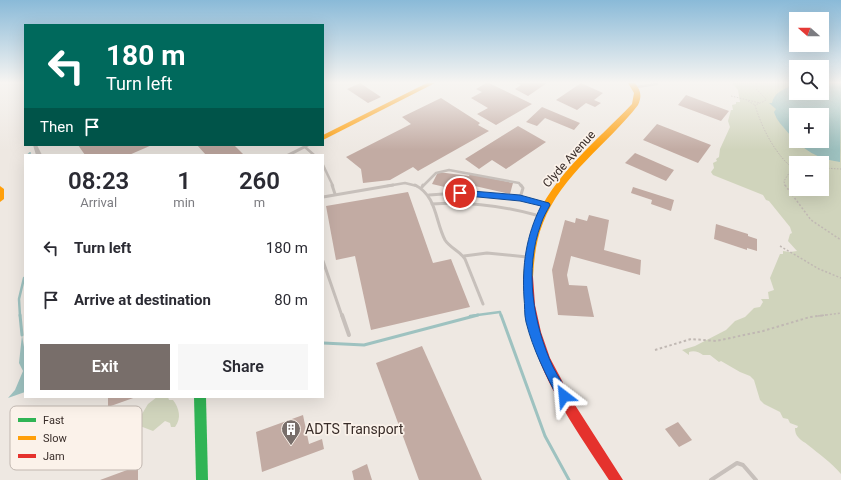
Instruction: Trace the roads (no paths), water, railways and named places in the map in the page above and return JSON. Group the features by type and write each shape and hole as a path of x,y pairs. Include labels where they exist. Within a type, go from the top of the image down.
{"street":[{"path":"324,137 354,120 385,105"},
{"name":"Clyde Avenue","path":"617,480 571,408 549,370 542,354 531,321 528,286 529,257 534,232 546,205 568,176 635,105"},
{"path":"290,154 307,146"},
{"path":"0,189 0,199"},
{"path":"200,398 202,480"}],"lane":[{"path":"307,146 313,154"},
{"path":"324,167 330,178 335,194"},
{"path":"422,187 433,173 444,169 454,170 519,183 523,188 520,198"},
{"path":"324,197 405,182 417,184 422,187 429,195 445,241 464,256 483,304"},
{"path":"429,195 467,193 520,198 546,205"},
{"path":"432,204 467,202 521,211 540,216"},
{"path":"464,256 487,253 529,257"},
{"path":"324,264 349,335"},
{"path":"711,480 737,463 743,465 756,480"}],"water":[{"path":"772,105 841,105 840,162 829,160 829,156 818,156 804,148 829,148 829,108 789,108 789,134 777,119 774,112 776,109"},
{"path":"22,335 24,347 24,392 8,398 15,390 23,371 19,363"}],"waterway":[{"path":"20,316 19,299 24,278"},
{"path":"470,316 500,312 501,316"},
{"path":"20,315 22,335"},
{"path":"324,343 364,345 478,315"},
{"path":"501,315 545,436 569,480"}],"place":[{"name":"ADTS Transport","path":"291,446"}]}
